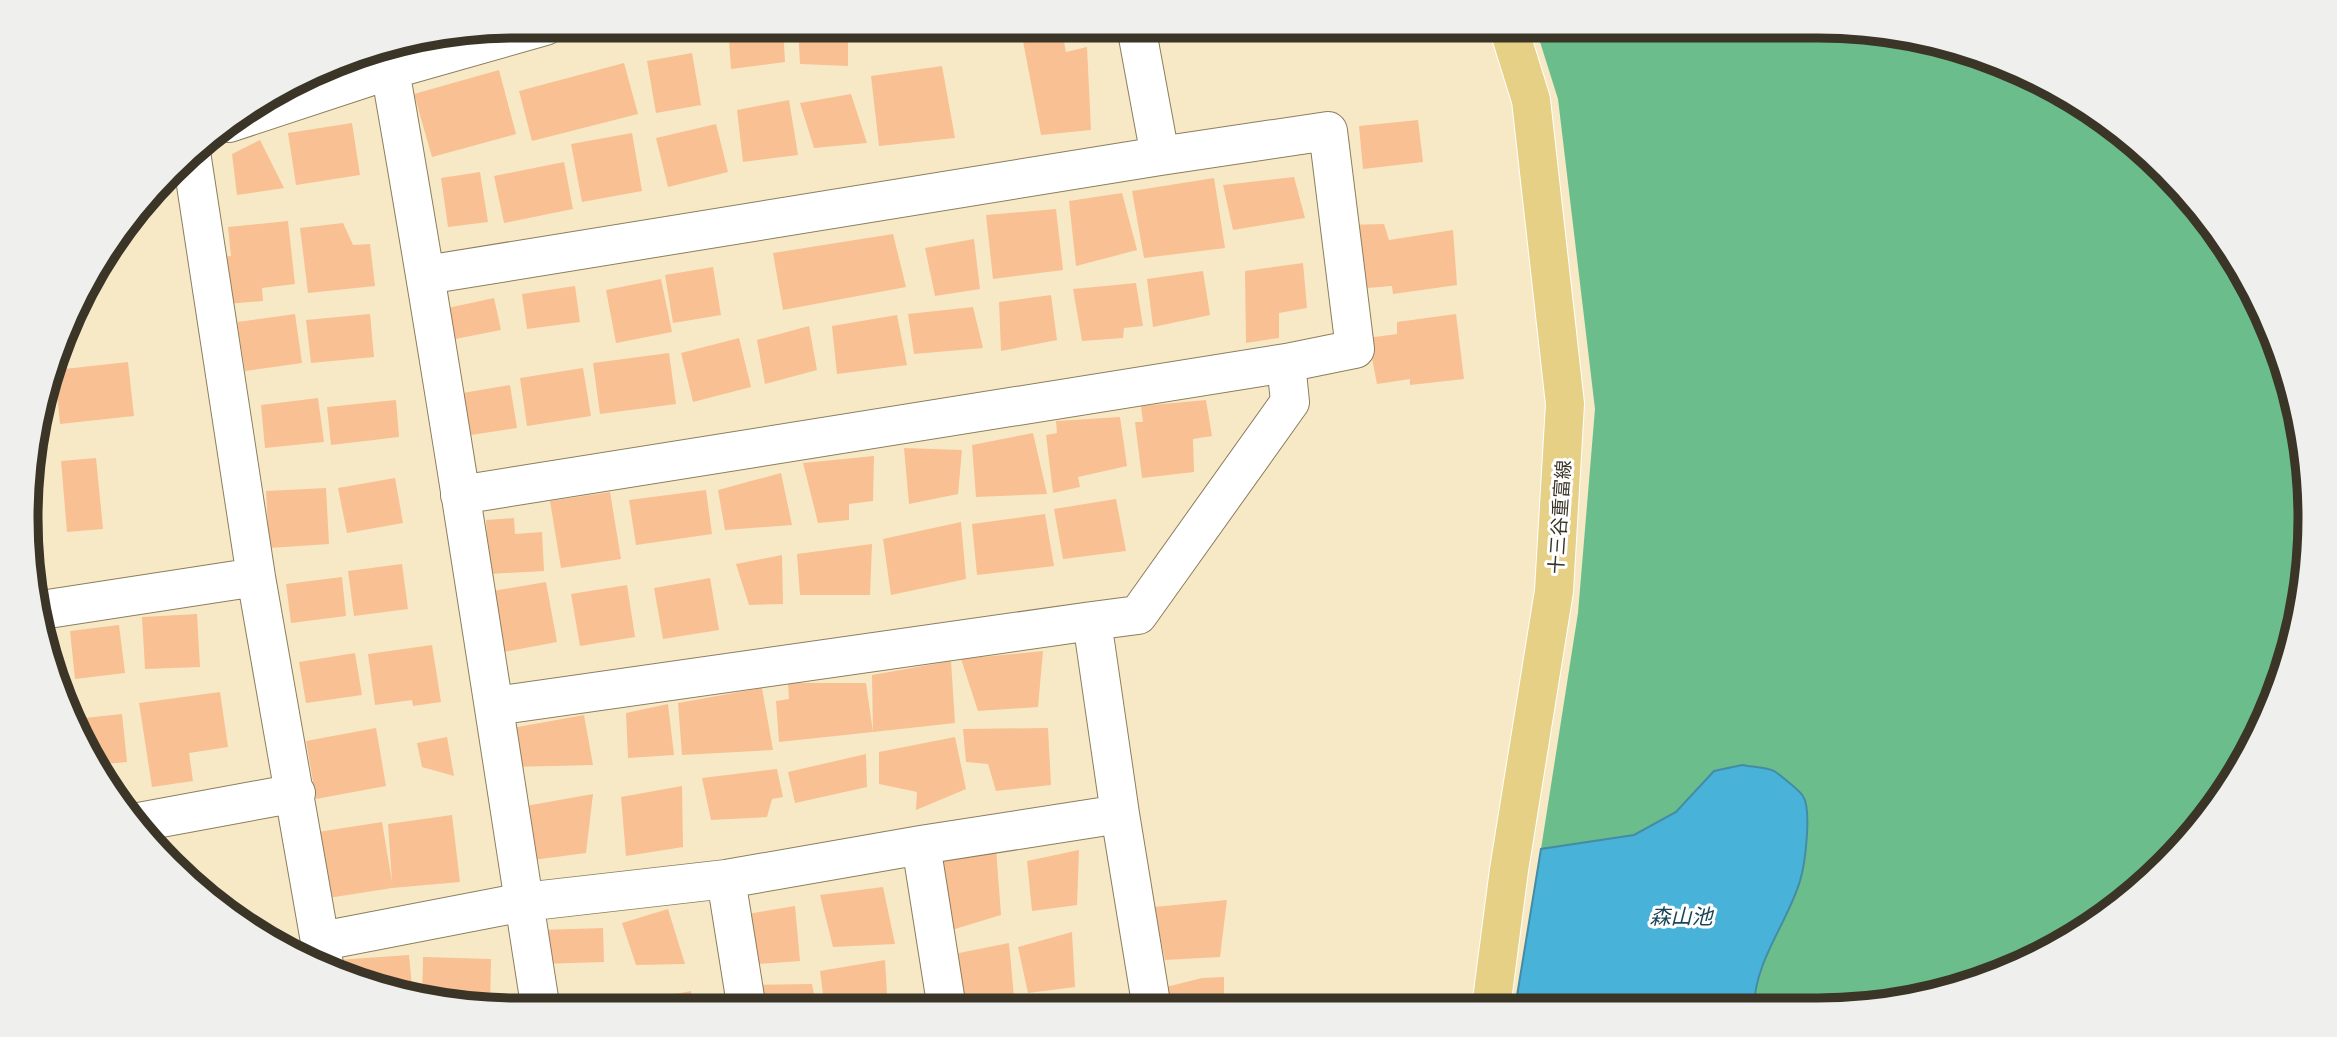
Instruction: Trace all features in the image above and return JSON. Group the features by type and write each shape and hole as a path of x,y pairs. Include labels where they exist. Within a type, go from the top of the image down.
{"main road":[{"name":"十三谷重富線","path":"1492,998 1509,870 1554,591 1565,404 1531,100 1512,38"}],"street":[{"path":"1138,38 1160,156"},
{"path":"264,111 390,70 498,39"},
{"path":"390,70 426,275 539,998"},
{"path":"426,275 1328,131 1355,349 460,495"},
{"path":"193,166 256,577 323,955 524,902 726,879 1120,814"},
{"path":"495,706 1138,615 1290,402 1286,362"},
{"path":"48,609 256,577"},
{"path":"1092,621 1150,998"},
{"path":"146,821 296,793"},
{"path":"921,845 945,998"},
{"path":"726,879 745,998"}],"green space":[{"path":"1539,38 1818,38 1881,43 1943,55 1973,64 2031,88 2085,119 2158,179 2218,252 2262,335 2282,394 2289,425 2298,518 2289,612 2273,673 2262,702 2218,785 2158,858 2085,918 2031,949 1973,973 1943,982 1850,997 1754,998 1764,959 1786,916 1801,873 1807,827 1804,796 1714,771 1676,812 1634,835 1541,849 1578,613 1595,409 1558,99"}],"water":[{"name":"森山池","path":"1742,765 1774,771 1803,796 1806,803 1806,851 1800,881 1766,958 1755,998 1517,998 1541,849 1634,835 1676,812 1714,771"}],"building":[{"path":"729,38 784,38 785,62 731,69"},
{"path":"799,38 848,38 848,66 800,64"},
{"path":"1022,38 1063,38 1066,52 1087,47 1091,130 1041,135"},
{"path":"692,53 701,105 656,113 647,61"},
{"path":"624,63 638,114 532,141 519,91"},
{"path":"942,66 955,138 879,146 871,76"},
{"path":"499,70 516,134 432,157 414,94"},
{"path":"851,94 867,143 814,148 800,103"},
{"path":"789,100 798,155 743,162 737,110"},
{"path":"1418,120 1423,162 1363,169 1359,126"},
{"path":"352,123 360,175 296,185 288,133"},
{"path":"716,124 728,172 668,187 656,138"},
{"path":"632,133 642,191 582,202 571,144"},
{"path":"260,140 284,188 237,195 232,154"},
{"path":"564,162 573,209 504,223 494,176"},
{"path":"480,172 488,222 448,227 441,178"},
{"path":"1294,177 1305,218 1233,230 1223,185"},
{"path":"1214,178 1225,248 1144,258 1132,191"},
{"path":"1122,193 1137,250 1076,266 1069,201"},
{"path":"1056,209 1063,270 993,279 986,215"},
{"path":"288,221 295,284 262,288 263,301 227,304 222,257 231,256 228,227"},
{"path":"343,223 353,245 370,244 375,286 308,293 300,228"},
{"path":"1384,224 1389,240 1453,230 1457,285 1393,294 1392,286 1354,289 1347,225"},
{"path":"893,234 906,287 783,310 773,253"},
{"path":"974,239 980,289 935,296 925,248"},
{"path":"1303,263 1307,308 1279,313 1279,338 1246,343 1245,271"},
{"path":"713,267 721,315 673,323 665,275"},
{"path":"1203,271 1210,315 1153,327 1147,279"},
{"path":"661,279 672,332 616,343 606,290"},
{"path":"1136,283 1143,326 1124,328 1123,338 1082,341 1073,289"},
{"path":"575,286 580,322 527,329 522,294"},
{"path":"1051,295 1057,340 1001,351 999,302"},
{"path":"494,298 501,330 450,340 443,309"},
{"path":"973,307 983,348 914,354 908,314"},
{"path":"295,314 302,363 245,371 237,322"},
{"path":"370,314 374,357 311,363 306,320"},
{"path":"1456,314 1464,379 1410,385 1410,379 1377,384 1368,338 1397,334 1397,322"},
{"path":"897,315 907,365 837,374 832,326"},
{"path":"809,326 817,370 765,384 757,340"},
{"path":"739,338 751,387 693,402 681,353"},
{"path":"669,353 676,404 600,414 593,363"},
{"path":"128,362 134,416 60,424 57,388 62,369"},
{"path":"583,368 591,416 527,426 520,378"},
{"path":"510,385 517,428 458,437 451,395"},
{"path":"318,398 324,442 265,448 261,405"},
{"path":"396,400 399,437 331,445 327,407"},
{"path":"1206,400 1212,436 1193,439 1194,472 1142,478 1135,422 1143,422 1141,406"},
{"path":"1120,417 1127,466 1078,477 1080,487 1053,493 1046,435 1057,433 1056,421"},
{"path":"1033,433 1047,494 976,497 972,445"},
{"path":"904,448 962,450 958,494 909,504"},
{"path":"874,456 873,501 849,504 849,520 818,523 803,463"},
{"path":"96,458 103,529 67,532 61,461"},
{"path":"781,473 792,525 725,530 718,490"},
{"path":"395,478 403,523 347,533 338,488"},
{"path":"326,488 329,544 269,548 266,491"},
{"path":"706,490 712,534 636,545 629,500"},
{"path":"610,492 621,559 561,568 550,501"},
{"path":"1116,499 1126,551 1063,559 1054,509"},
{"path":"1045,514 1054,566 977,575 972,524"},
{"path":"514,518 515,534 542,532 544,571 489,574 486,520"},
{"path":"961,522 966,579 891,595 883,539"},
{"path":"872,544 870,595 800,595 797,554"},
{"path":"782,555 783,604 749,605 736,564"},
{"path":"402,564 408,609 354,616 348,571"},
{"path":"342,577 346,616 291,623 286,584"},
{"path":"710,578 719,630 663,639 654,588"},
{"path":"546,582 557,642 504,652 493,591"},
{"path":"627,585 635,637 580,646 571,594"},
{"path":"197,614 200,667 145,669 142,617"},
{"path":"119,625 125,673 75,679 70,631"},
{"path":"432,645 441,702 413,706 412,700 375,705 368,654"},
{"path":"1043,651 1038,707 978,711 961,659"},
{"path":"355,653 362,695 306,703 299,662"},
{"path":"951,661 955,723 873,732 872,675"},
{"path":"788,683 866,683 873,732 779,742 776,701 789,699"},
{"path":"762,688 773,750 682,755 678,703"},
{"path":"220,692 228,747 189,753 193,781 152,787 139,703"},
{"path":"668,704 674,755 628,758 626,713"},
{"path":"122,714 127,762 106,764 82,718"},
{"path":"584,715 593,765 511,767 507,729"},
{"path":"376,728 386,786 316,799 306,741"},
{"path":"1048,728 1051,785 996,791 988,764 966,762 963,729"},
{"path":"447,737 454,776 422,767 417,743"},
{"path":"955,737 966,789 916,810 917,792 879,784 879,752"},
{"path":"866,754 867,787 795,803 788,772"},
{"path":"777,769 783,797 772,799 767,817 711,820 702,778"},
{"path":"682,786 683,847 626,856 621,797"},
{"path":"593,794 586,853 525,861 520,807"},
{"path":"452,815 460,882 392,888 328,898 318,832 382,822 392,882 388,824"},
{"path":"996,848 1001,915 945,932 932,858"},
{"path":"1079,850 1077,905 1032,911 1027,861"},
{"path":"883,887 895,944 833,947 820,895"},
{"path":"1227,900 1220,957 1165,960 1154,907"},
{"path":"795,906 800,961 758,964 747,914"},
{"path":"668,909 685,964 636,965 622,923"},
{"path":"603,928 604,962 540,964 539,930"},
{"path":"1072,932 1075,987 1028,993 1018,947"},
{"path":"1009,943 1014,997 945,997 939,957"},
{"path":"409,955 412,986 364,973 336,962 336,960"},
{"path":"423,957 491,959 490,997 422,988"},
{"path":"885,960 887,998 823,998 820,971"},
{"path":"1224,977 1224,998 1164,998 1162,988 1202,978"},
{"path":"812,984 815,998 753,998 751,985"},
{"path":"691,991 692,998 654,998"}]}
